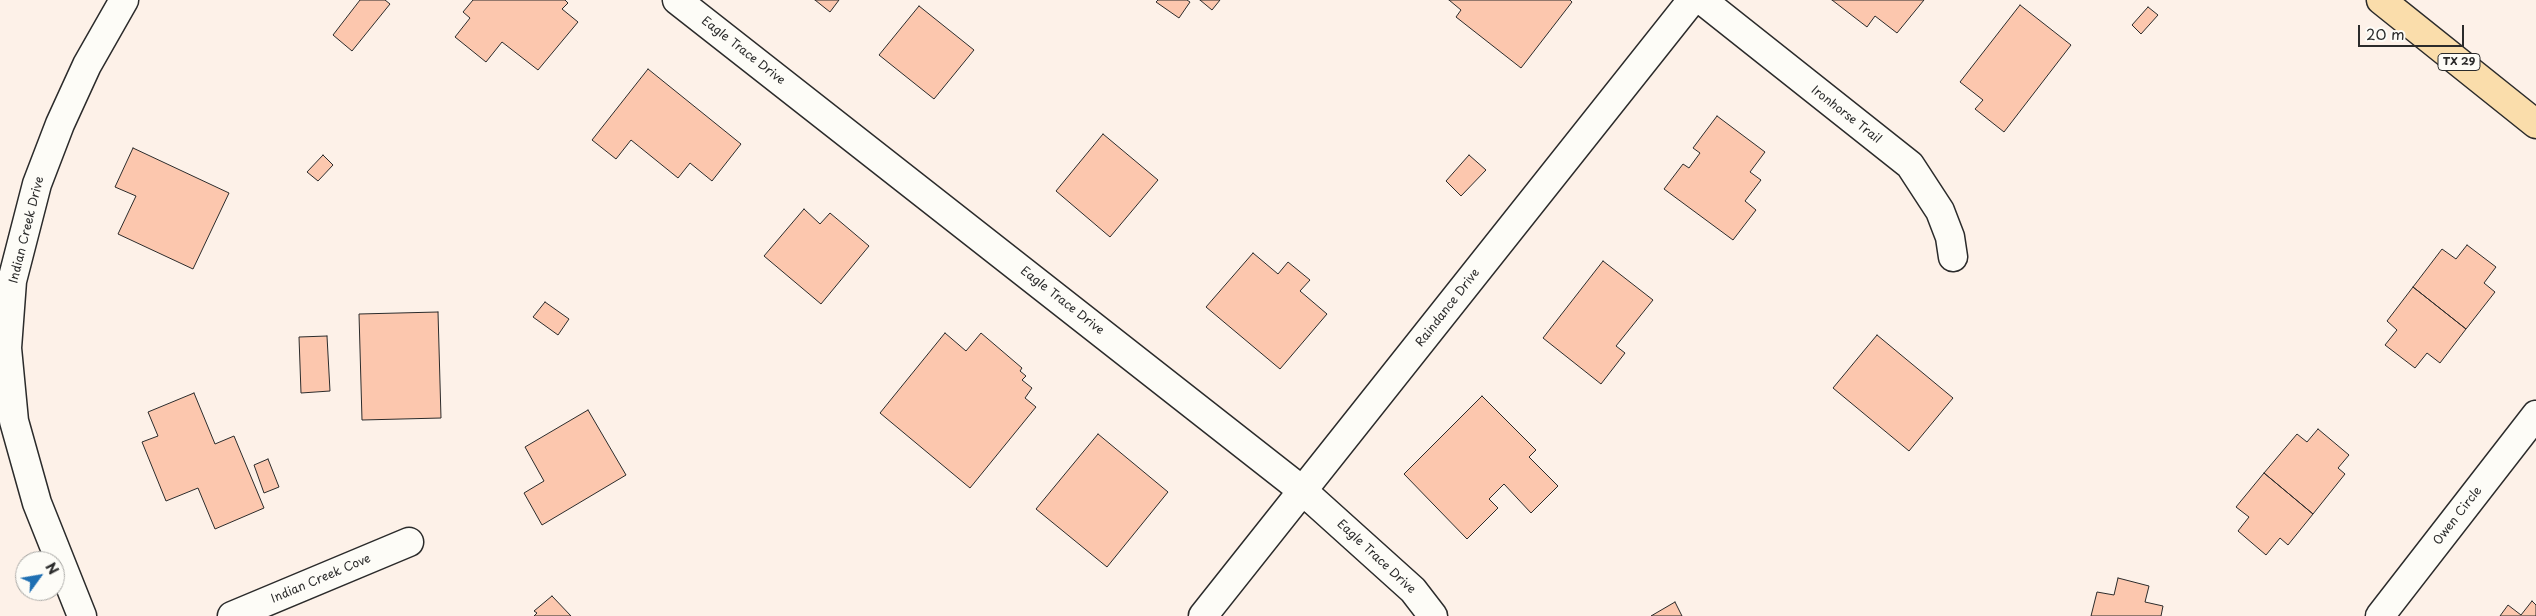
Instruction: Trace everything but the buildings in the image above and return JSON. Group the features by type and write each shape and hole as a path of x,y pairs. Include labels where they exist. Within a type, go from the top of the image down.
{"main road":[{"name":"TX 29","path":"2381,0 2536,124"}],"street":[{"name":"Indian Creek Drive","path":"82,616 37,504 14,421 7,348 6,278 37,184 60,124 87,65 124,0"},
{"name":"Eagle Trace Drive","path":"678,0 1303,491 1413,590 1433,616"},
{"name":"Raindance Drive","path":"1203,616 1692,0"},
{"name":"Ironhorse Trail","path":"1702,0 1910,166 1940,211 1950,237 1953,257"},
{"name":"Owen Circle","path":"2380,616 2536,415"},
{"name":"Indian Creek Cove","path":"232,616 409,542"}]}
